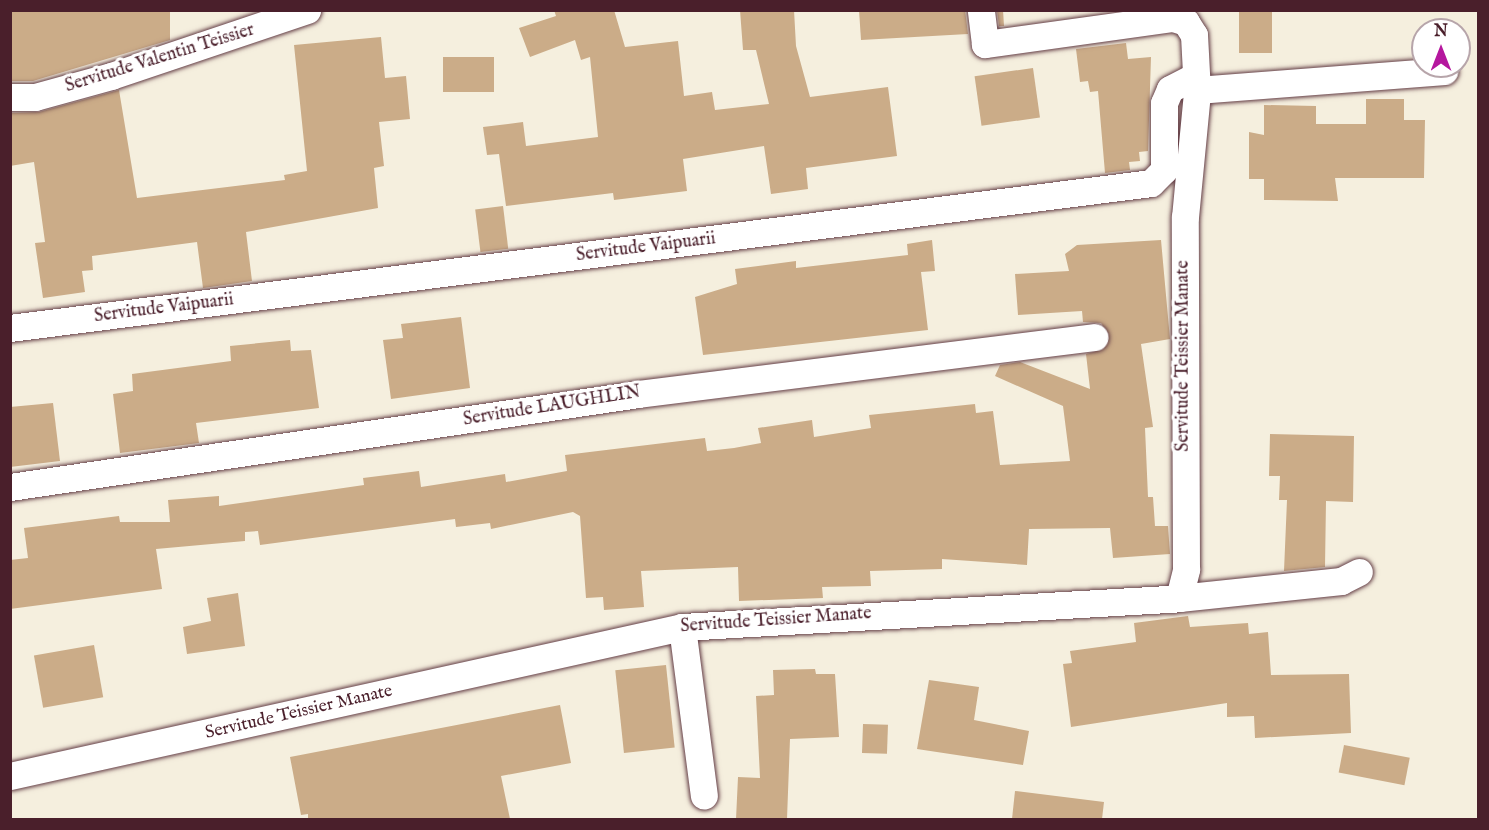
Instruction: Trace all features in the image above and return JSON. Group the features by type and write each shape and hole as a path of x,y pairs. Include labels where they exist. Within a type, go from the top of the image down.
{"street":[{"name":"Servitude Valentin Teissier","path":"10,97 35,97 111,76 307,10"},
{"name":"Servitude Teissier Manate","path":"10,776 682,627 1179,598 1186,569 1185,222 1196,83 1194,35 1186,22 1173,18 985,44 981,10"},
{"path":"1196,83 1411,73"},
{"name":"Servitude Vaipuarii","path":"10,328 1151,183 1164,170 1164,103 1170,89 1196,83"},
{"name":"Servitude LAUGHLIN","path":"10,487 638,394 1094,337"},
{"path":"1179,598 1341,581 1359,572"},
{"path":"682,627 704,796"}],"building":[{"path":"10,10 170,10 170,40 33,81 10,81"},
{"path":"554,10 614,10 625,47 678,41 684,96 712,92 715,110 769,104 756,50 743,50 740,10 794,10 796,46 810,97 888,87 897,156 806,168 808,189 771,194 764,146 683,159 687,191 614,200 613,193 506,206 499,154 487,155 483,127 523,122 526,146 598,137 590,57 581,60 575,40 530,57 519,28 556,16"},
{"path":"859,10 965,10 968,34 861,40"},
{"path":"997,10 1003,10 1004,26 999,26"},
{"path":"1239,10 1272,10 1272,53 1239,53"},
{"path":"381,37 385,78 406,76 410,119 379,122 384,166 374,168 378,208 246,232 252,281 203,288 197,242 92,256 93,270 82,271 85,292 43,298 35,243 45,242 34,162 10,166 10,113 39,112 119,90 137,198 285,180 284,175 307,171 294,45"},
{"path":"1126,43 1128,59 1151,57 1148,151 1139,152 1140,161 1129,162 1130,170 1105,173 1098,91 1090,92 1088,81 1080,82 1076,49"},
{"path":"443,57 494,57 494,92 443,92"},
{"path":"1033,68 1040,118 982,126 975,76"},
{"path":"1366,99 1404,99 1404,120 1425,120 1424,178 1335,178 1338,201 1264,200 1264,179 1249,179 1249,132 1264,135 1264,105 1316,106 1316,124 1366,124"},
{"path":"503,206 508,249 480,252 475,209"},
{"path":"932,240 935,271 921,272 928,330 703,355 695,297 737,284 735,269 796,261 796,268 908,255 907,244"},
{"path":"1161,240 1170,339 1141,344 1153,427 1145,428 1148,497 1153,497 1155,526 1168,526 1170,554 1113,558 1110,528 1029,529 1027,565 942,559 942,569 870,571 871,586 822,587 823,598 739,601 738,567 641,571 644,607 604,610 603,597 586,598 580,516 573,512 491,529 490,523 456,527 455,519 260,545 258,531 245,532 245,541 156,549 162,589 10,609 10,560 28,558 24,528 119,516 120,522 170,522 168,500 219,496 219,506 364,485 363,478 419,471 421,487 505,474 506,482 567,471 565,455 705,438 707,451 734,448 761,443 758,428 812,420 814,437 871,428 869,415 975,404 976,413 993,411 1000,465 1070,461 1063,406 995,376 1000,365 1020,362 1090,389 1086,354 1104,349 1109,334 1101,323 1083,322 1082,311 1018,315 1015,274 1069,271 1065,254 1077,245"},
{"path":"461,317 470,388 391,399 383,340 403,338 401,324"},
{"path":"290,340 291,351 311,350 319,408 196,423 199,443 120,453 113,394 133,391 132,374 231,361 230,346"},
{"path":"53,403 60,461 10,467 10,407"},
{"path":"1270,434 1354,436 1353,502 1326,501 1325,567 1284,571 1287,500 1279,500 1280,476 1269,476"},
{"path":"238,593 245,646 187,654 183,627 211,621 207,598"},
{"path":"1188,616 1190,627 1248,623 1249,634 1268,632 1271,675 1349,674 1351,733 1255,738 1254,716 1227,717 1227,703 1071,727 1063,664 1072,663 1070,651 1136,642 1134,623"},
{"path":"94,645 103,697 43,708 34,656"},
{"path":"666,665 675,748 624,753 615,670"},
{"path":"815,669 816,674 835,674 839,737 790,739 787,819 736,819 738,777 760,778 756,696 774,695 773,670"},
{"path":"929,680 979,687 974,720 1029,731 1023,765 917,749"},
{"path":"560,705 571,763 501,776 510,819 308,819 308,814 301,815 290,757"},
{"path":"863,724 888,725 887,754 862,753"},
{"path":"1344,745 1410,758 1404,785 1339,772"},
{"path":"1015,791 1104,802 1102,819 1012,819"}]}
